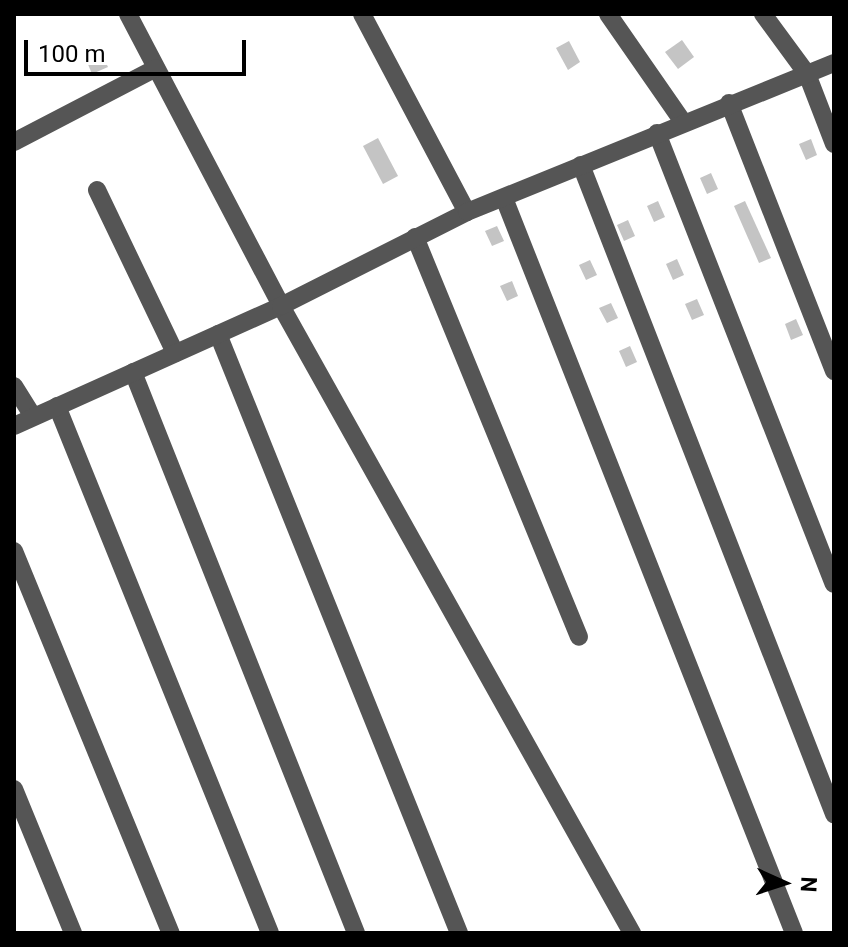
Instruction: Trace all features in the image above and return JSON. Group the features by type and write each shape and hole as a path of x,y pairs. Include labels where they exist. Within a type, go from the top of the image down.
{"street":[{"path":"128,14 281,306 632,933"},
{"path":"362,14 467,212"},
{"path":"608,14 683,122"},
{"path":"763,14 807,74 834,144"},
{"path":"14,426 281,306 467,212 729,103 834,63"},
{"path":"14,142 156,68"},
{"path":"729,103 834,371"},
{"path":"657,133 834,584"},
{"path":"581,165 834,814"},
{"path":"97,190 175,353"},
{"path":"504,198 794,933"},
{"path":"415,237 579,637"},
{"path":"218,334 459,933"},
{"path":"133,372 356,933"},
{"path":"14,386 33,417"},
{"path":"57,406 270,933"},
{"path":"14,551 171,933"},
{"path":"14,789 73,933"}],"building":[{"path":"682,40 694,57 678,69 665,52"},
{"path":"569,41 580,62 568,70 556,48"},
{"path":"100,50 108,67 92,74 85,57"},
{"path":"378,138 398,176 383,184 363,146"},
{"path":"811,139 817,155 806,160 799,144"},
{"path":"711,173 718,189 707,194 700,178"},
{"path":"658,201 665,217 654,222 647,206"},
{"path":"745,201 771,258 759,263 734,206"},
{"path":"628,220 635,236 624,241 617,225"},
{"path":"497,226 504,241 492,246 485,231"},
{"path":"677,259 684,275 673,280 666,264"},
{"path":"590,260 597,275 586,280 579,265"},
{"path":"512,281 518,296 507,301 500,286"},
{"path":"697,299 704,315 692,320 685,304"},
{"path":"611,303 618,318 607,323 599,308"},
{"path":"796,319 803,335 791,340 785,324"},
{"path":"630,346 637,362 626,367 619,351"}]}
